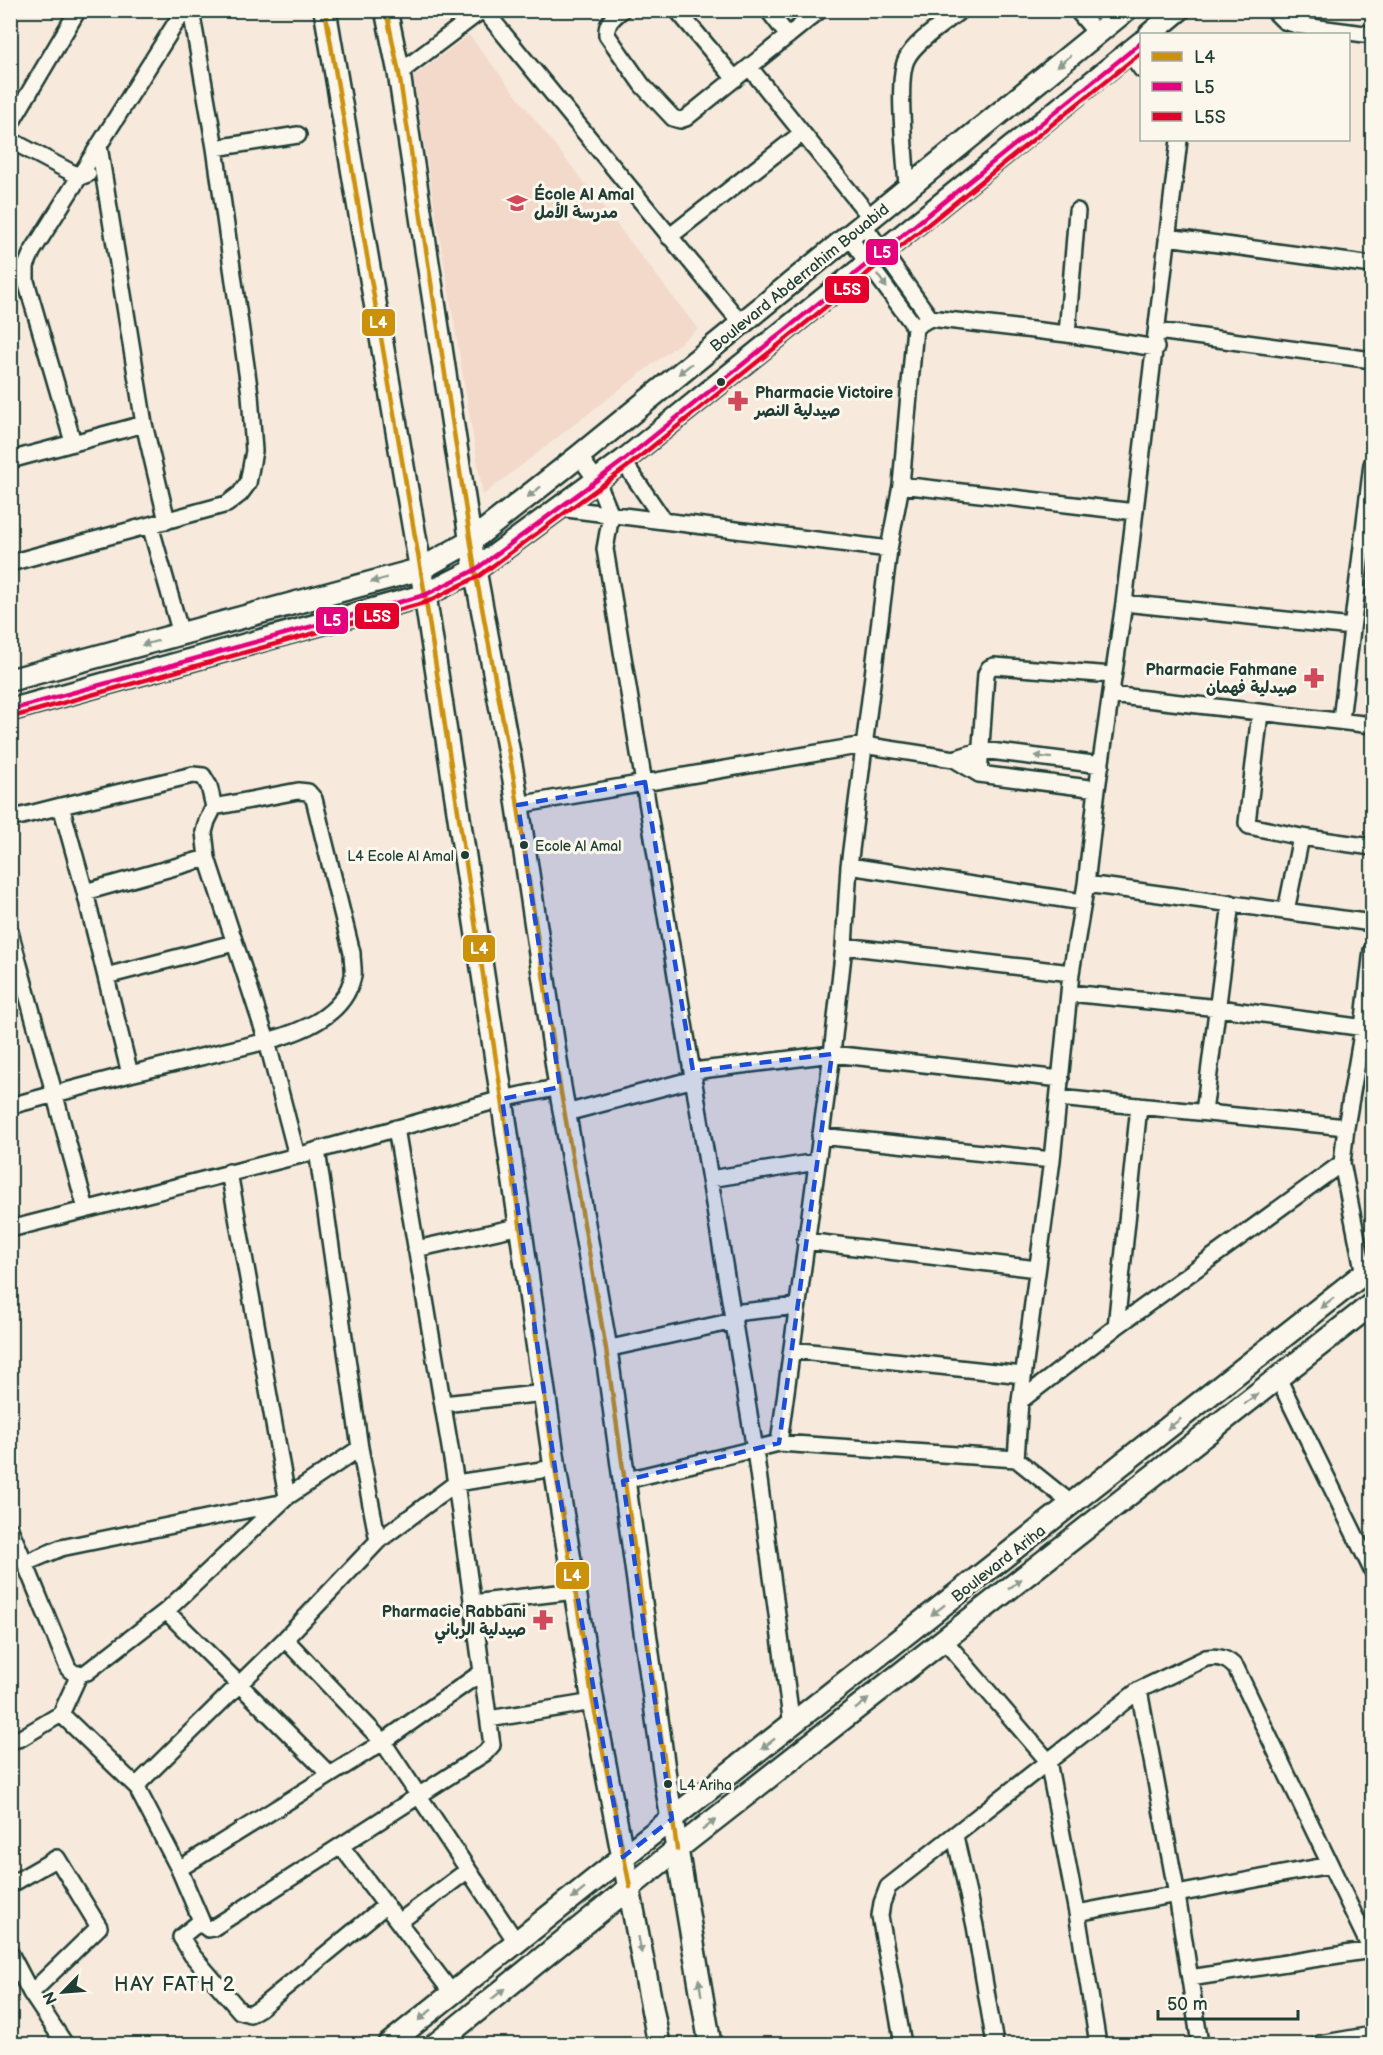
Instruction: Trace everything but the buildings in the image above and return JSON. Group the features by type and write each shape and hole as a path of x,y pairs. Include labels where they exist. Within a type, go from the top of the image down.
{"main road":[{"path":"325,10 421,569 521,1226 555,1468 593,1702 659,2044"},
{"path":"386,10 399,73 475,570 518,805 560,1087 606,1349 672,1819 710,2044"},
{"name":"Boulevard Abderrahim Bouabid","path":"10,680 421,569 471,541 579,456 1126,10"},
{"path":"1151,33 1179,10"},
{"name":"Boulevard Abderrahim Bouabid","path":"10,710 425,595 475,570 623,461 1135,47"},
{"name":"Boulevard Ariha","path":"389,2044 1368,1270"},
{"name":"Boulevard Ariha","path":"436,2044 677,1849 1372,1304"}],"street":[{"path":"10,125 78,10"},
{"path":"73,442 26,281 26,266 32,252 184,10"},
{"path":"12,558 228,504 248,483 254,451 250,394 215,148 191,10"},
{"path":"399,73 483,10 741,323"},
{"path":"622,10 606,26 607,35 642,85 673,118 680,120 686,118 750,68 820,10"},
{"path":"678,10 735,79"},
{"path":"768,10 788,36"},
{"path":"907,189 902,93 906,59 916,46 961,10"},
{"path":"1077,10 1097,34"},
{"path":"1273,10 1284,21 1296,25 1372,35"},
{"path":"1135,47 1140,63"},
{"path":"750,68 802,133 861,226 915,327 900,486 889,549 849,866 844,946 832,1054 779,1443"},
{"path":"669,237 802,133"},
{"path":"215,148 298,135"},
{"path":"10,140 80,177"},
{"path":"1016,1460 1020,1401 1052,1160 1071,973 1086,884 1096,789 1136,512 1179,141"},
{"path":"99,146 144,424 167,521"},
{"path":"80,177 103,167"},
{"path":"1067,334 1077,211"},
{"path":"1167,237 1372,265"},
{"path":"876,256 930,318"},
{"path":"915,327 930,318 1067,334 1156,348"},
{"path":"1158,331 1372,360"},
{"path":"10,460 144,424"},
{"path":"579,456 597,481 611,515 605,549 755,1450 792,1726"},
{"path":"623,461 664,521"},
{"path":"1341,720 1372,464"},
{"path":"900,486 1136,512"},
{"path":"559,508 889,549"},
{"path":"150,525 181,634"},
{"path":"1124,603 1352,627"},
{"path":"979,774 986,674 989,668 994,666 1113,675"},
{"path":"1111,695 1372,724"},
{"path":"1260,713 1247,823 1249,826 1301,837 1372,846"},
{"path":"518,805 863,746 954,759 979,774 1096,789"},
{"path":"954,759 982,750 1101,765"},
{"path":"10,819 192,775 203,776 210,786 214,807 204,832 207,858 267,1041 297,1156"},
{"path":"10,1106 294,1034 310,1026 340,1002 354,974 352,953 314,799 308,792 298,791 214,807"},
{"path":"61,806 130,1074"},
{"path":"1286,910 1301,837"},
{"path":"85,892 207,858"},
{"path":"849,866 1082,902"},
{"path":"1086,884 1372,923"},
{"path":"1204,1112 1231,903"},
{"path":"10,932 86,1209"},
{"path":"106,976 234,943"},
{"path":"844,946 1071,973"},
{"path":"1368,1270 1342,1163 1346,1127 1368,1028 1372,950"},
{"path":"1069,993 1218,1008 1368,1028"},
{"path":"566,1113 693,1075 832,1054 1061,1079"},
{"path":"10,1229 297,1156 502,1099 560,1087"},
{"path":"1059,1098 1346,1127"},
{"path":"1116,1327 1139,1106"},
{"path":"61,1714 138,1788 179,1869 203,1925 208,1929 213,1928 419,1796 485,1753 492,1745 456,1483 396,1128"},
{"path":"820,1136 1052,1160"},
{"path":"317,1150 360,1448 378,1541"},
{"path":"710,1179 816,1162"},
{"path":"1020,1401 1116,1327 1342,1163"},
{"path":"230,1172 284,1500"},
{"path":"416,1249 521,1226"},
{"path":"805,1241 1037,1269"},
{"path":"606,1349 733,1317 798,1306"},
{"path":"792,1350 1023,1376"},
{"path":"1278,1378 1372,1570"},
{"path":"443,1404 545,1393"},
{"path":"623,1481 779,1443 1016,1460 1072,1504"},
{"path":"10,1529 68,1668 72,1673 79,1675 87,1672 166,1611 284,1500 360,1448"},
{"path":"138,1788 140,1782 285,1639 378,1541 456,1483 555,1468"},
{"path":"25,1563 61,1548 284,1500"},
{"path":"472,1603 575,1591"},
{"path":"166,1611 328,1774"},
{"path":"285,1639 383,1742 517,1943"},
{"path":"944,1640 1048,1761 1077,1913 1098,2044"},
{"path":"903,2044 880,1916 888,1887 1139,1690 1206,1658 1217,1656 1229,1660 1236,1668 1372,1951 1190,1978"},
{"path":"179,1869 328,1774 383,1742 482,1672"},
{"path":"10,1741 21,1738 61,1714 79,1675"},
{"path":"1139,1690 1177,1894 1200,2044"},
{"path":"489,1719 593,1702"},
{"path":"955,1836 975,1926 995,2044"},
{"path":"341,1846 453,1993"},
{"path":"10,1885 57,1858 99,1927 31,1993"},
{"path":"1077,1913 1330,1864"},
{"path":"399,1922 468,1870"},
{"path":"203,1925 197,1924 181,1937 192,1955 240,2011 250,2014 386,1905"},
{"path":"10,1953 31,1993 65,2044"},
{"path":"1319,2044 1372,2036"}],"highlighted area":[{"path":"645,782 693,1071 832,1054 779,1443 623,1481 672,1819 623,1857 555,1468 502,1099 560,1087 518,805"}],"shaded area":[{"name":"École Al Amal مدرسة الأمل","path":"469,35 698,329 483,495 413,77"}],"transit line":[{"name":"L4","path":"325,10 425,595 502,1099 555,1468 593,1702 630,1887"},
{"name":"L4","path":"386,10 399,73 475,570 514,780 560,1087 606,1349 677,1849"},
{"name":"L5","path":"10,710 425,595 475,570 623,461 1140,44"},
{"name":"L5S","path":"12,717 427,602 479,576 627,467 1140,54"}],"place":[{"name":"École Al Amal مدرسة الأمل","path":"517,203"},
{"name":"Pharmacie Victoire صيدلية النصر","path":"738,401"},
{"name":"Pharmacie Fahmane صيدلية فهمان","path":"1314,678"},
{"name":"Ecole Al Amal","path":"524,845"},
{"name":"L4 Ecole Al Amal","path":"465,855"},
{"name":"Pharmacie Rabbani صيدلية الرباني","path":"543,1620"},
{"name":"L4 Ariha","path":"668,1784"}],"district":[{"name":"HAY FATH 2","path":"175,1984"}]}
